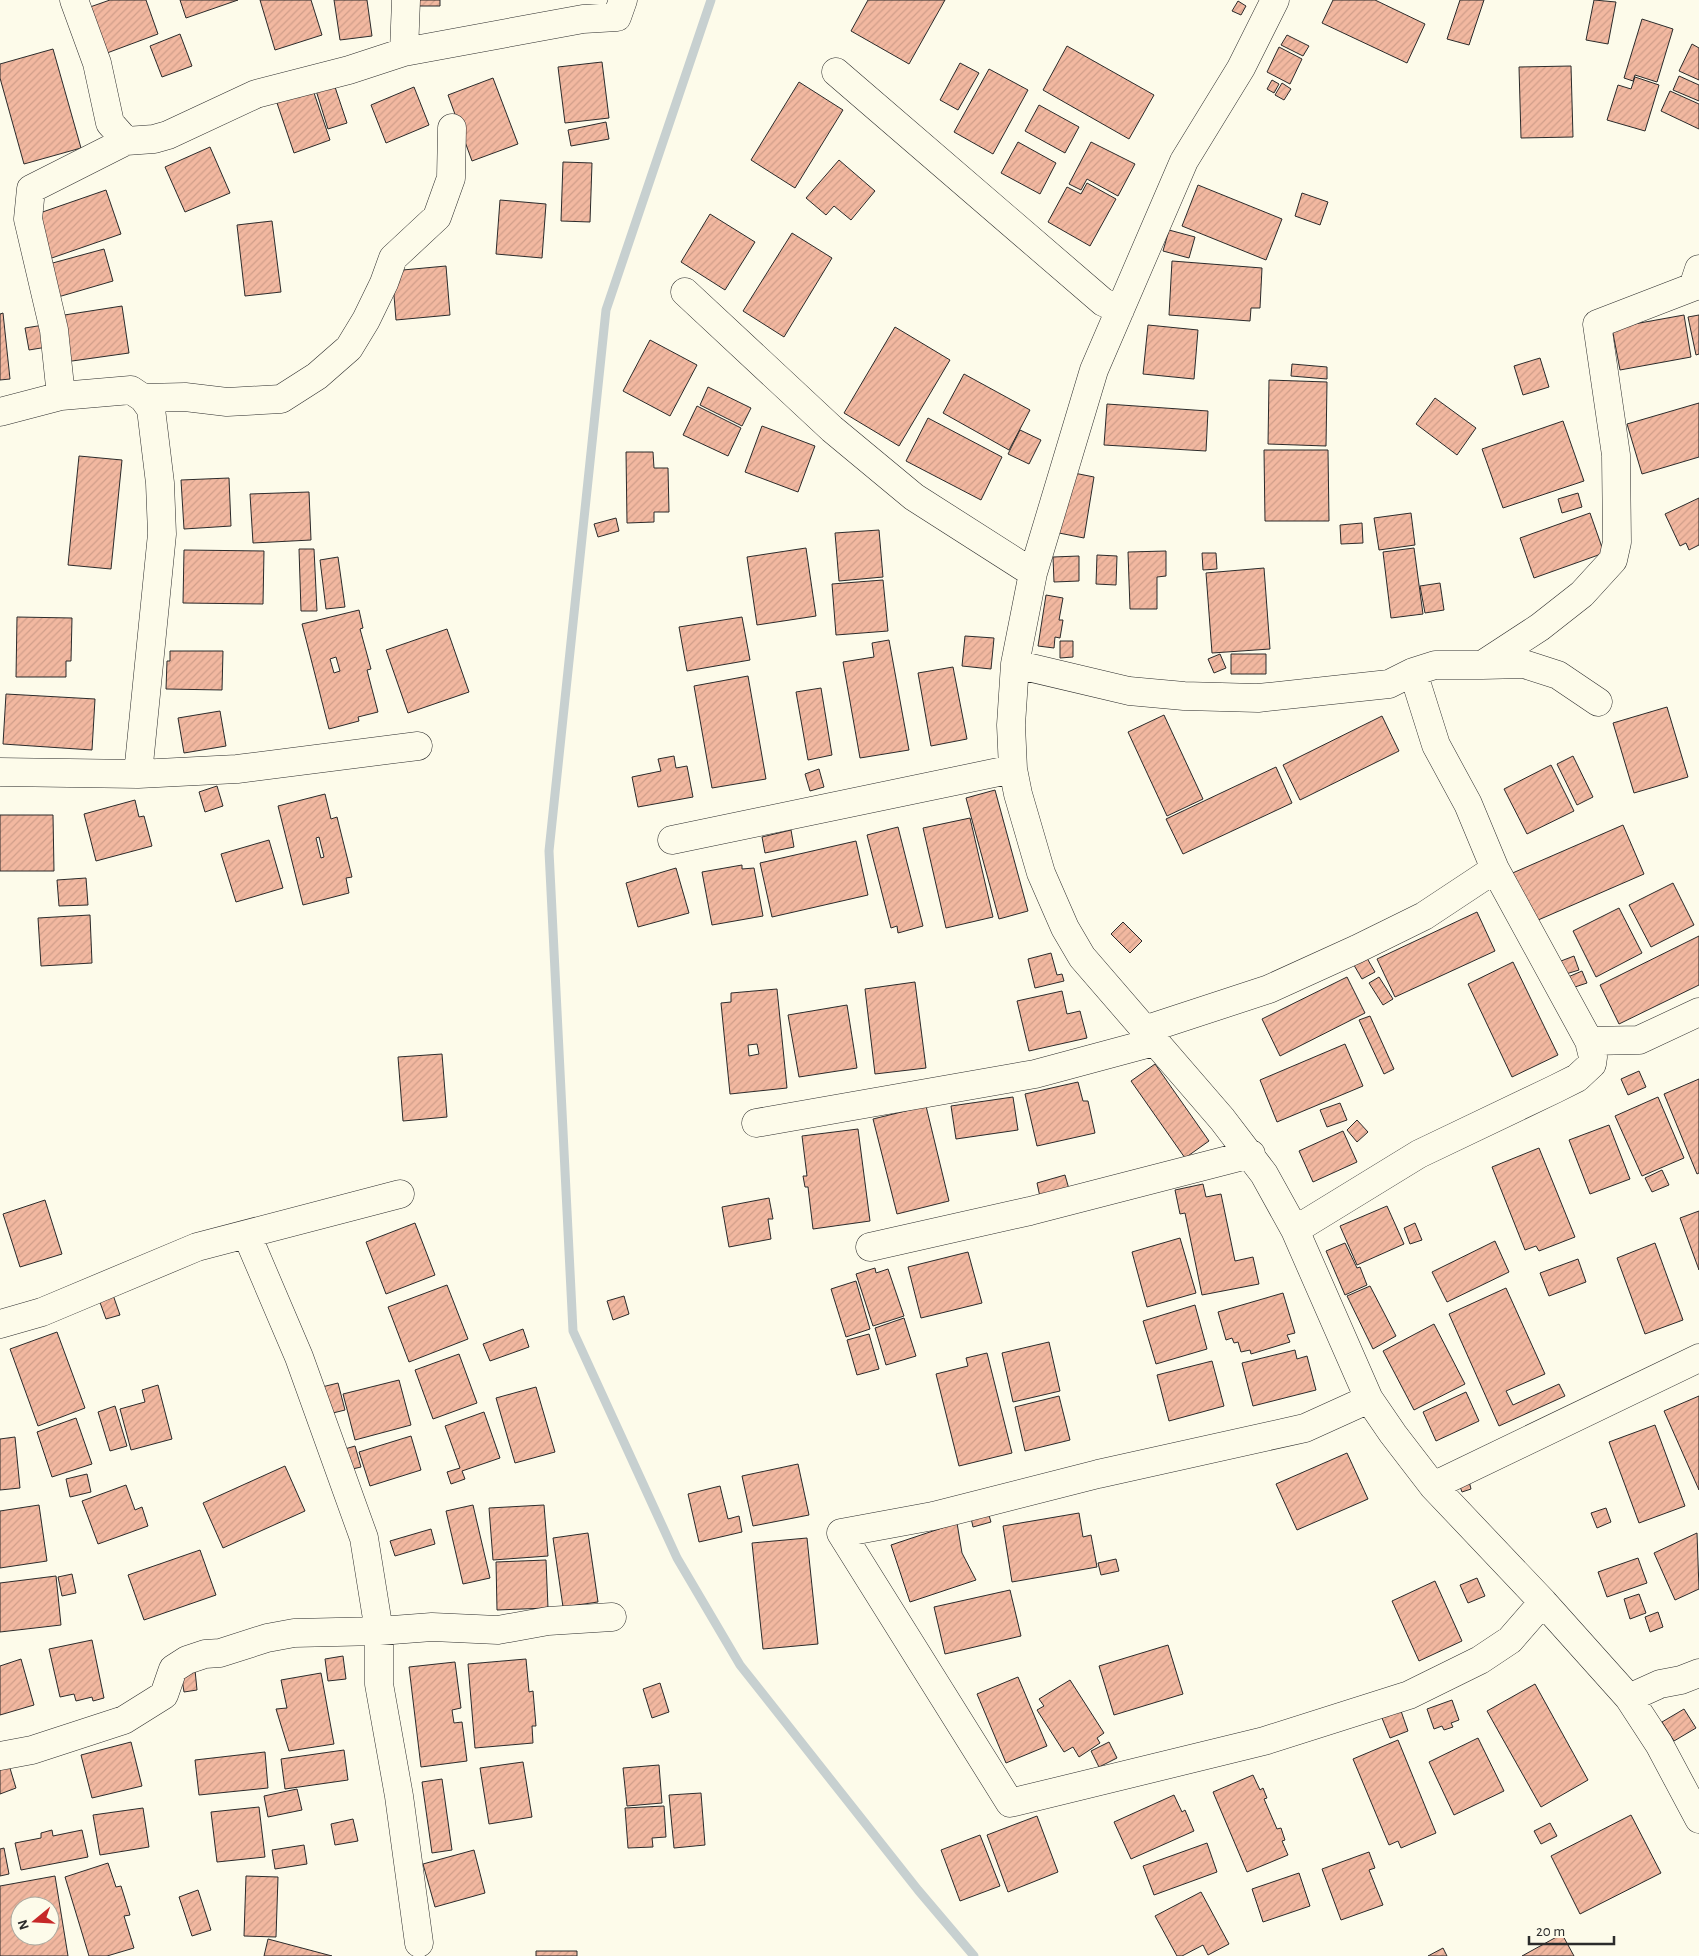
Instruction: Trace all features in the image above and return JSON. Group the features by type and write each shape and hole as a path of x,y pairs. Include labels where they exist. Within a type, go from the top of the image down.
{"street":[{"path":"74,0 98,63 110,123 126,141"},
{"path":"404,52 406,0"},
{"path":"62,396 54,330 28,219 31,188 126,141 168,135 256,94 350,70 404,52 583,19 617,17 623,0"},
{"path":"1276,0 1241,68 1184,161 1094,370 1034,573 1015,664 1011,725 1013,769 1041,873 1065,928 1082,957 1251,1154 1296,1230 1369,1398 1433,1486 1543,1602 1629,1698 1660,1744 1699,1819"},
{"path":"836,72 1103,302 1120,310"},
{"path":"143,398 185,397 227,402 281,399 317,376 349,348 370,312 393,258 436,217 451,178 452,128"},
{"path":"1482,665 1540,627 1582,594 1613,560 1618,542 1616,455 1597,324 1694,287 1699,269"},
{"path":"685,292 832,429 914,497 1034,573"},
{"path":"0,412 62,396 131,390 143,398 151,409 156,433 162,534 138,774"},
{"path":"1015,664 1129,691 1184,696 1258,698 1389,684 1413,672 1436,665 1524,664 1558,675 1598,702"},
{"path":"1296,1230 1419,1154 1577,1078 1592,1064 1593,1057 1589,1041 1495,869 1468,804 1436,745 1413,672"},
{"path":"0,772 138,774 237,769 418,746"},
{"path":"672,840 1013,769"},
{"path":"756,1123 1035,1074 1149,1036 1269,989 1348,953 1424,916 1495,869"},
{"path":"1589,1041 1639,1040 1699,1012"},
{"path":"870,1247 1030,1211 1251,1154"},
{"path":"0,1324 42,1312 197,1247 400,1194"},
{"path":"248,1235 299,1356 364,1538 379,1631 378,1684 399,1796 420,1943"},
{"path":"1433,1486 1699,1358"},
{"path":"1369,1398 1305,1428 1098,1474 933,1516 841,1533 1010,1803 1264,1742 1409,1695 1480,1660 1510,1640 1543,1602"},
{"path":"0,1756 32,1750 124,1720 164,1696 173,1669 187,1660 205,1654 220,1654 267,1638 294,1634 432,1627 498,1630 548,1621 612,1618"},
{"path":"1629,1698 1660,1684 1681,1680 1699,1673"}],"building":[{"path":"110,0 146,0 158,34 107,53 90,7"},
{"path":"180,0 238,0 186,18"},
{"path":"260,0 311,0 322,35 275,50"},
{"path":"334,0 367,0 372,36 340,40"},
{"path":"418,0 440,0 440,6 418,6"},
{"path":"868,0 945,0 909,64 851,31"},
{"path":"1333,0 1375,0 1425,24 1407,63 1322,23"},
{"path":"1460,0 1484,0 1469,45 1447,39"},
{"path":"1594,0 1616,2 1608,44 1586,40"},
{"path":"1238,1 1246,6 1241,15 1232,11"},
{"path":"1642,19 1673,29 1657,82 1635,75 1633,81 1624,78"},
{"path":"180,34 192,66 162,77 150,46"},
{"path":"1287,35 1309,46 1303,56 1281,45"},
{"path":"1692,44 1699,48 1699,80 1679,71"},
{"path":"1067,46 1154,95 1129,139 1043,90"},
{"path":"1279,47 1302,59 1290,84 1267,72"},
{"path":"53,49 81,148 24,164 0,78 0,64"},
{"path":"602,62 609,118 565,123 558,67"},
{"path":"960,63 979,73 958,110 940,100"},
{"path":"1571,66 1573,137 1521,138 1519,67"},
{"path":"989,69 1028,90 993,154 954,132"},
{"path":"1679,76 1699,85 1699,101 1673,90"},
{"path":"1635,77 1659,85 1645,131 1607,120 1618,85 1631,89"},
{"path":"332,78 347,123 328,129 314,84"},
{"path":"493,78 518,144 472,161 448,95"},
{"path":"1272,80 1279,84 1274,93 1267,89"},
{"path":"799,82 843,110 795,188 751,160"},
{"path":"1282,83 1291,89 1284,100 1275,95"},
{"path":"312,87 330,140 294,153 276,100"},
{"path":"414,87 429,125 386,143 371,105"},
{"path":"1670,91 1699,104 1699,129 1661,111"},
{"path":"1039,105 1079,127 1065,153 1025,131"},
{"path":"606,122 609,139 571,146 568,130"},
{"path":"1018,142 1056,163 1040,194 1001,173"},
{"path":"1091,142 1135,164 1118,196 1087,179 1081,190 1069,184"},
{"path":"210,147 230,193 185,212 165,167"},
{"path":"839,160 875,191 851,220 834,206 826,215 806,198"},
{"path":"563,162 592,163 590,222 561,221"},
{"path":"1087,183 1116,199 1090,246 1048,222 1067,187 1081,194"},
{"path":"1198,185 1282,219 1266,260 1182,226"},
{"path":"106,190 121,234 46,260 31,216"},
{"path":"1302,193 1328,202 1320,225 1295,216"},
{"path":"500,200 546,204 542,258 496,254"},
{"path":"710,214 755,242 725,290 681,262"},
{"path":"272,221 281,292 245,296 237,225"},
{"path":"1169,230 1195,237 1189,258 1163,251"},
{"path":"792,233 832,258 784,337 743,311"},
{"path":"104,249 113,281 58,297 49,264"},
{"path":"1172,261 1262,268 1260,308 1251,308 1250,321 1169,315"},
{"path":"446,266 450,315 396,320 392,271"},
{"path":"122,306 129,353 65,362 58,316"},
{"path":"3,313 10,379 0,380 0,314"},
{"path":"1684,315 1691,357 1620,370 1612,328"},
{"path":"1699,315 1699,354 1696,355 1688,317"},
{"path":"50,324 53,346 29,350 25,328"},
{"path":"1148,325 1198,330 1194,379 1143,374"},
{"path":"895,327 950,360 899,446 844,413"},
{"path":"650,340 697,365 670,416 623,391"},
{"path":"1540,358 1549,387 1523,395 1514,366"},
{"path":"1292,364 1327,367 1327,379 1291,376"},
{"path":"964,374 1030,410 1009,450 943,413"},
{"path":"1269,380 1327,382 1326,446 1268,444"},
{"path":"708,387 751,408 742,426 700,405"},
{"path":"1435,398 1476,428 1457,455 1416,424"},
{"path":"1699,403 1699,457 1642,474 1627,424"},
{"path":"1107,404 1208,411 1206,451 1104,445"},
{"path":"697,406 741,428 728,456 683,435"},
{"path":"928,418 1002,457 981,500 906,461"},
{"path":"1563,421 1584,481 1503,508 1482,449"},
{"path":"762,426 815,446 798,492 745,472"},
{"path":"1020,430 1041,440 1029,464 1008,454"},
{"path":"1264,450 1328,450 1329,521 1265,521"},
{"path":"626,452 653,452 654,468 668,468 669,512 654,512 654,522 627,523"},
{"path":"79,456 122,460 111,569 68,565"},
{"path":"1069,472 1094,477 1084,538 1059,533"},
{"path":"229,478 231,526 184,529 181,480"},
{"path":"309,492 311,540 253,543 250,494"},
{"path":"1578,493 1582,507 1562,513 1558,499"},
{"path":"1699,498 1699,545 1689,550 1686,543 1680,546 1665,514"},
{"path":"1411,513 1415,545 1379,550 1374,518"},
{"path":"1590,513 1604,553 1534,578 1520,538"},
{"path":"616,518 619,531 598,537 594,524"},
{"path":"1362,523 1363,543 1341,544 1340,525"},
{"path":"879,530 883,577 839,581 835,533"},
{"path":"806,548 816,616 757,625 747,557"},
{"path":"1414,548 1423,614 1391,618 1383,552"},
{"path":"299,549 314,549 317,611 301,611"},
{"path":"184,550 264,551 263,604 183,603"},
{"path":"1166,551 1166,576 1157,577 1157,609 1130,609 1128,552"},
{"path":"1202,553 1216,553 1217,569 1203,570"},
{"path":"1097,555 1117,556 1116,585 1096,584"},
{"path":"1079,556 1079,581 1054,582 1053,557"},
{"path":"338,557 345,607 326,609 320,560"},
{"path":"1264,568 1270,649 1212,653 1206,573"},
{"path":"883,580 888,631 836,635 832,584"},
{"path":"1440,583 1444,610 1425,613 1420,586"},
{"path":"1046,595 1063,598 1059,620 1063,620 1060,638 1055,637 1054,648 1038,646"},
{"path":"359,610 363,628 360,629 371,669 367,670 378,712 358,717 359,721 329,729 302,624","holes":["336,657 340,671 334,673 330,659"]},
{"path":"17,617 72,618 71,661 66,661 66,677 16,677"},
{"path":"742,617 750,660 687,671 679,627"},
{"path":"447,629 469,692 408,713 386,650"},
{"path":"965,636 994,638 991,669 962,666"},
{"path":"889,640 909,750 860,758 843,662 874,657 872,643"},
{"path":"1060,641 1073,641 1073,657 1060,658"},
{"path":"170,651 223,651 222,690 166,689 167,661 170,661"},
{"path":"1220,654 1226,668 1214,673 1208,659"},
{"path":"1231,654 1266,654 1266,674 1231,674"},
{"path":"953,667 967,739 931,746 918,673"},
{"path":"748,676 766,779 712,788 694,686"},
{"path":"821,688 832,755 808,760 796,692"},
{"path":"6,694 95,699 92,750 3,744"},
{"path":"1667,707 1688,777 1634,793 1613,723"},
{"path":"220,711 226,746 184,753 178,718"},
{"path":"1164,715 1203,799 1167,816 1128,732"},
{"path":"1382,716 1399,751 1300,800 1283,765"},
{"path":"674,756 676,768 687,766 693,797 638,807 632,777 661,771 658,759"},
{"path":"1573,756 1593,797 1577,805 1557,764"},
{"path":"1551,765 1574,811 1527,834 1504,789"},
{"path":"1276,767 1292,803 1183,854 1166,819"},
{"path":"819,769 824,787 810,791 805,774"},
{"path":"217,786 223,806 205,812 199,792"},
{"path":"995,790 1028,911 999,919 966,798"},
{"path":"325,794 331,819 337,817 352,877 346,878 349,893 303,905 278,806","holes":["319,837 324,857 321,858 316,838"]},
{"path":"135,800 139,817 144,816 152,846 96,861 84,814"},
{"path":"0,815 53,815 54,871 0,871"},
{"path":"970,818 993,917 946,928 923,828"},
{"path":"1623,825 1644,874 1529,924 1508,875"},
{"path":"898,827 923,926 898,933 897,926 891,928 867,835"},
{"path":"791,830 794,847 765,853 762,837"},
{"path":"269,840 283,888 236,902 221,854"},
{"path":"856,841 868,895 772,917 760,863"},
{"path":"742,865 742,869 754,868 763,916 712,925 702,872"},
{"path":"676,868 689,913 638,927 626,883"},
{"path":"86,878 88,905 59,906 57,880"},
{"path":"1673,883 1694,925 1651,947 1629,905"},
{"path":"1619,908 1642,953 1596,977 1573,931"},
{"path":"1477,912 1495,951 1395,997 1377,959"},
{"path":"90,915 92,963 41,966 38,918"},
{"path":"1123,922 1142,941 1130,953 1111,934"},
{"path":"1699,936 1699,985 1619,1024 1600,985"},
{"path":"1051,953 1057,975 1062,974 1064,981 1035,988 1028,959"},
{"path":"1364,953 1375,972 1362,979 1351,960"},
{"path":"1574,956 1579,970 1566,974 1561,961"},
{"path":"1513,962 1558,1055 1512,1077 1468,984"},
{"path":"1582,971 1587,983 1572,988 1568,977"},
{"path":"1347,977 1365,1013 1280,1056 1262,1019"},
{"path":"1379,977 1393,999 1383,1005 1369,983"},
{"path":"915,982 926,1068 875,1074 865,989"},
{"path":"777,989 787,1088 730,1094 721,1003 731,1002 731,993","holes":["757,1044 759,1054 749,1056 748,1045"]},
{"path":"1062,991 1067,1014 1080,1011 1087,1038 1029,1051 1017,1001"},
{"path":"847,1005 857,1068 799,1077 788,1015"},
{"path":"1370,1016 1394,1069 1384,1074 1359,1020"},
{"path":"1345,1044 1363,1086 1277,1122 1260,1080"},
{"path":"442,1054 447,1117 403,1121 398,1057"},
{"path":"1155,1064 1209,1141 1185,1158 1131,1081"},
{"path":"1639,1071 1646,1087 1628,1095 1621,1079"},
{"path":"1699,1079 1699,1173 1697,1174 1664,1094"},
{"path":"1078,1082 1083,1101 1088,1101 1095,1133 1037,1146 1025,1094"},
{"path":"1013,1097 1018,1130 956,1139 951,1106"},
{"path":"1658,1097 1684,1158 1642,1176 1615,1116"},
{"path":"1340,1103 1347,1120 1327,1127 1320,1110"},
{"path":"926,1106 949,1201 897,1214 873,1119"},
{"path":"1357,1120 1368,1132 1357,1142 1347,1130"},
{"path":"1609,1125 1630,1179 1590,1194 1569,1140"},
{"path":"858,1129 870,1221 813,1229 808,1187 805,1187 803,1176 807,1176 802,1136"},
{"path":"1343,1131 1357,1162 1313,1182 1299,1151"},
{"path":"1539,1148 1575,1237 1539,1251 1536,1246 1525,1250 1492,1167"},
{"path":"1662,1170 1669,1185 1652,1192 1645,1178"},
{"path":"1065,1175 1069,1189 1040,1197 1037,1183"},
{"path":"1203,1184 1206,1197 1221,1194 1235,1261 1253,1257 1259,1284 1202,1295 1185,1213 1180,1214 1175,1190"},
{"path":"769,1198 773,1219 768,1219 771,1239 729,1247 722,1207"},
{"path":"45,1200 62,1254 20,1267 3,1214"},
{"path":"1387,1206 1404,1244 1357,1265 1340,1226"},
{"path":"1699,1211 1699,1270 1680,1218"},
{"path":"415,1223 435,1275 386,1294 366,1242"},
{"path":"1415,1223 1422,1240 1410,1244 1404,1228"},
{"path":"1180,1238 1196,1293 1147,1307 1132,1252"},
{"path":"1495,1241 1509,1272 1447,1302 1432,1272"},
{"path":"1345,1243 1357,1268 1360,1267 1367,1285 1345,1295 1326,1251"},
{"path":"1655,1243 1683,1320 1645,1334 1617,1258"},
{"path":"968,1252 982,1303 921,1318 908,1267"},
{"path":"1578,1259 1586,1282 1549,1296 1540,1273"},
{"path":"875,1268 876,1273 888,1269 904,1316 873,1326 856,1274"},
{"path":"856,1281 870,1329 846,1337 831,1289"},
{"path":"447,1285 468,1339 409,1362 388,1307"},
{"path":"1370,1286 1396,1336 1373,1349 1347,1296"},
{"path":"1506,1288 1545,1374 1506,1391 1513,1405 1559,1384 1565,1396 1499,1426 1449,1314"},
{"path":"112,1292 120,1315 106,1319 98,1297"},
{"path":"1283,1293 1295,1333 1287,1335 1290,1342 1251,1354 1250,1350 1241,1352 1238,1342 1234,1343 1232,1338 1226,1340 1218,1312"},
{"path":"624,1296 629,1314 613,1320 607,1301"},
{"path":"1195,1305 1207,1349 1156,1364 1143,1321"},
{"path":"904,1318 916,1356 886,1365 875,1328"},
{"path":"1434,1324 1465,1384 1414,1410 1383,1351"},
{"path":"523,1329 529,1347 490,1361 483,1344"},
{"path":"57,1332 85,1408 38,1426 10,1349"},
{"path":"869,1334 879,1369 857,1375 847,1340"},
{"path":"1049,1342 1060,1391 1013,1402 1002,1353"},
{"path":"1295,1350 1297,1359 1307,1356 1316,1390 1253,1406 1242,1363"},
{"path":"987,1353 1012,1453 959,1466 936,1374 968,1366 966,1358"},
{"path":"459,1354 477,1403 433,1419 415,1370"},
{"path":"1212,1361 1224,1406 1169,1421 1157,1375"},
{"path":"399,1380 411,1425 355,1440 343,1394"},
{"path":"338,1383 345,1410 325,1415 318,1388"},
{"path":"158,1385 172,1439 131,1450 120,1409 145,1402 142,1390"},
{"path":"536,1387 555,1452 515,1463 496,1398"},
{"path":"1466,1392 1479,1421 1436,1441 1423,1412"},
{"path":"1059,1396 1070,1440 1025,1451 1015,1407"},
{"path":"1699,1396 1699,1490 1664,1411"},
{"path":"115,1406 127,1446 110,1451 98,1412"},
{"path":"484,1412 500,1458 462,1471 465,1479 451,1484 447,1472 460,1468 445,1426"},
{"path":"76,1418 92,1464 52,1477 37,1432"},
{"path":"1655,1425 1685,1506 1639,1523 1609,1442"},
{"path":"411,1436 421,1470 370,1486 359,1452"},
{"path":"15,1437 20,1488 0,1490 0,1439"},
{"path":"355,1446 361,1467 344,1471 338,1451"},
{"path":"1347,1453 1368,1499 1297,1530 1276,1484"},
{"path":"798,1464 809,1515 753,1526 742,1476"},
{"path":"285,1466 305,1511 223,1548 203,1503"},
{"path":"87,1474 91,1492 70,1497 66,1479"},
{"path":"1469,1481 1471,1489 1462,1492 1459,1484"},
{"path":"126,1485 135,1510 142,1507 148,1526 98,1544 82,1501"},
{"path":"720,1486 728,1519 739,1516 742,1532 699,1542 688,1494"},
{"path":"39,1505 47,1561 0,1568 0,1511"},
{"path":"473,1505 490,1578 463,1584 446,1511"},
{"path":"544,1505 548,1556 493,1560 489,1508"},
{"path":"1606,1508 1611,1522 1597,1528 1591,1513"},
{"path":"988,1512 991,1522 973,1527 971,1518"},
{"path":"1079,1513 1083,1537 1091,1535 1097,1567 1012,1582 1003,1526"},
{"path":"957,1523 962,1553 976,1580 910,1602 891,1545"},
{"path":"431,1529 435,1544 395,1556 390,1541"},
{"path":"588,1533 598,1602 563,1607 553,1538"},
{"path":"1697,1533 1699,1589 1675,1600 1654,1553"},
{"path":"807,1538 818,1644 763,1649 752,1543"},
{"path":"200,1550 216,1595 144,1620 128,1575"},
{"path":"1638,1558 1647,1583 1607,1597 1598,1572"},
{"path":"1116,1559 1119,1571 1101,1575 1098,1563"},
{"path":"546,1560 548,1608 497,1610 496,1562"},
{"path":"72,1574 76,1593 62,1596 58,1577"},
{"path":"56,1576 61,1625 0,1632 0,1583"},
{"path":"1477,1578 1485,1596 1468,1603 1460,1585"},
{"path":"1435,1581 1462,1641 1419,1661 1392,1601"},
{"path":"1010,1590 1021,1636 945,1654 934,1607"},
{"path":"1639,1594 1646,1613 1630,1619 1624,1599"},
{"path":"1658,1612 1663,1627 1650,1632 1645,1617"},
{"path":"92,1640 104,1698 93,1701 92,1697 76,1701 74,1694 60,1697 49,1649"},
{"path":"1168,1645 1183,1694 1114,1715 1099,1666"},
{"path":"343,1656 346,1679 328,1681 325,1659"},
{"path":"21,1659 34,1705 0,1715 0,1666"},
{"path":"526,1659 529,1692 533,1691 536,1726 532,1726 533,1743 475,1748 468,1664"},
{"path":"455,1662 461,1708 452,1710 454,1723 462,1722 467,1761 421,1767 409,1667"},
{"path":"195,1670 197,1690 184,1692 181,1672"},
{"path":"321,1673 334,1744 289,1751 276,1709 287,1708 281,1680"},
{"path":"1018,1677 1047,1746 1006,1763 977,1694"},
{"path":"1070,1680 1104,1733 1097,1738 1100,1743 1079,1757 1073,1747 1064,1752 1037,1710 1044,1706 1039,1699"},
{"path":"660,1683 669,1712 652,1718 643,1689"},
{"path":"1535,1684 1588,1780 1541,1807 1487,1711"},
{"path":"1452,1700 1459,1720 1451,1723 1453,1727 1444,1730 1442,1726 1434,1729 1427,1709"},
{"path":"1684,1709 1696,1728 1674,1741 1662,1722"},
{"path":"1401,1711 1408,1731 1390,1738 1382,1718"},
{"path":"1478,1738 1504,1791 1454,1815 1429,1762"},
{"path":"1398,1740 1436,1833 1401,1848 1398,1841 1389,1845 1353,1759"},
{"path":"131,1742 142,1786 92,1798 81,1755"},
{"path":"1109,1742 1117,1758 1099,1767 1091,1751"},
{"path":"344,1750 348,1780 285,1789 281,1759"},
{"path":"265,1752 268,1788 199,1795 195,1760"},
{"path":"523,1762 532,1817 489,1824 480,1768"},
{"path":"9,1765 16,1788 0,1794 0,1767"},
{"path":"659,1765 662,1803 627,1806 623,1768"},
{"path":"1253,1775 1260,1790 1263,1788 1267,1798 1264,1799 1277,1829 1281,1828 1285,1840 1282,1841 1288,1855 1247,1872 1213,1792"},
{"path":"442,1779 452,1850 432,1853 422,1782"},
{"path":"297,1789 302,1810 268,1817 264,1796"},
{"path":"701,1793 705,1845 674,1848 669,1795"},
{"path":"1174,1795 1182,1812 1185,1810 1194,1831 1131,1859 1114,1822"},
{"path":"664,1806 666,1837 652,1838 653,1847 628,1848 625,1808"},
{"path":"259,1807 265,1857 217,1862 211,1812"},
{"path":"143,1808 149,1847 100,1855 93,1815"},
{"path":"1631,1815 1661,1873 1580,1914 1551,1856"},
{"path":"1037,1816 1058,1872 1008,1892 987,1835"},
{"path":"353,1819 358,1841 335,1845 331,1824"},
{"path":"1550,1823 1557,1836 1541,1844 1534,1831"},
{"path":"52,1830 53,1836 82,1830 88,1857 21,1870 15,1843 41,1838 41,1833"},
{"path":"980,1835 1000,1886 960,1901 941,1850"},
{"path":"1207,1843 1217,1872 1154,1895 1143,1866"},
{"path":"304,1845 307,1864 275,1869 272,1850"},
{"path":"4,1848 9,1874 0,1876 0,1849"},
{"path":"474,1850 485,1893 435,1907 423,1864"},
{"path":"1369,1852 1375,1868 1369,1870 1383,1905 1341,1920 1322,1869"},
{"path":"108,1863 116,1887 121,1886 130,1915 124,1916 134,1948 107,1956 89,1956 65,1877"},
{"path":"1299,1873 1310,1906 1263,1922 1252,1889"},
{"path":"55,1876 58,1896 10,1896 10,1946 60,1946 60,1907 68,1956 0,1956 0,1886"},
{"path":"246,1876 278,1877 276,1937 244,1936"},
{"path":"198,1890 211,1930 192,1936 179,1897"},
{"path":"1201,1892 1229,1944 1208,1955 1203,1945 1182,1956 1177,1956 1155,1916"},
{"path":"1562,1934 1574,1956 1522,1956"},
{"path":"268,1939 332,1956 264,1956"},
{"path":"1443,1948 1447,1956 1428,1956"},
{"path":"536,1951 577,1951 577,1956 536,1956"}],"waterway":[{"path":"711,0 606,310 549,851 573,1331 677,1558 740,1665 918,1890 974,1956"}]}
